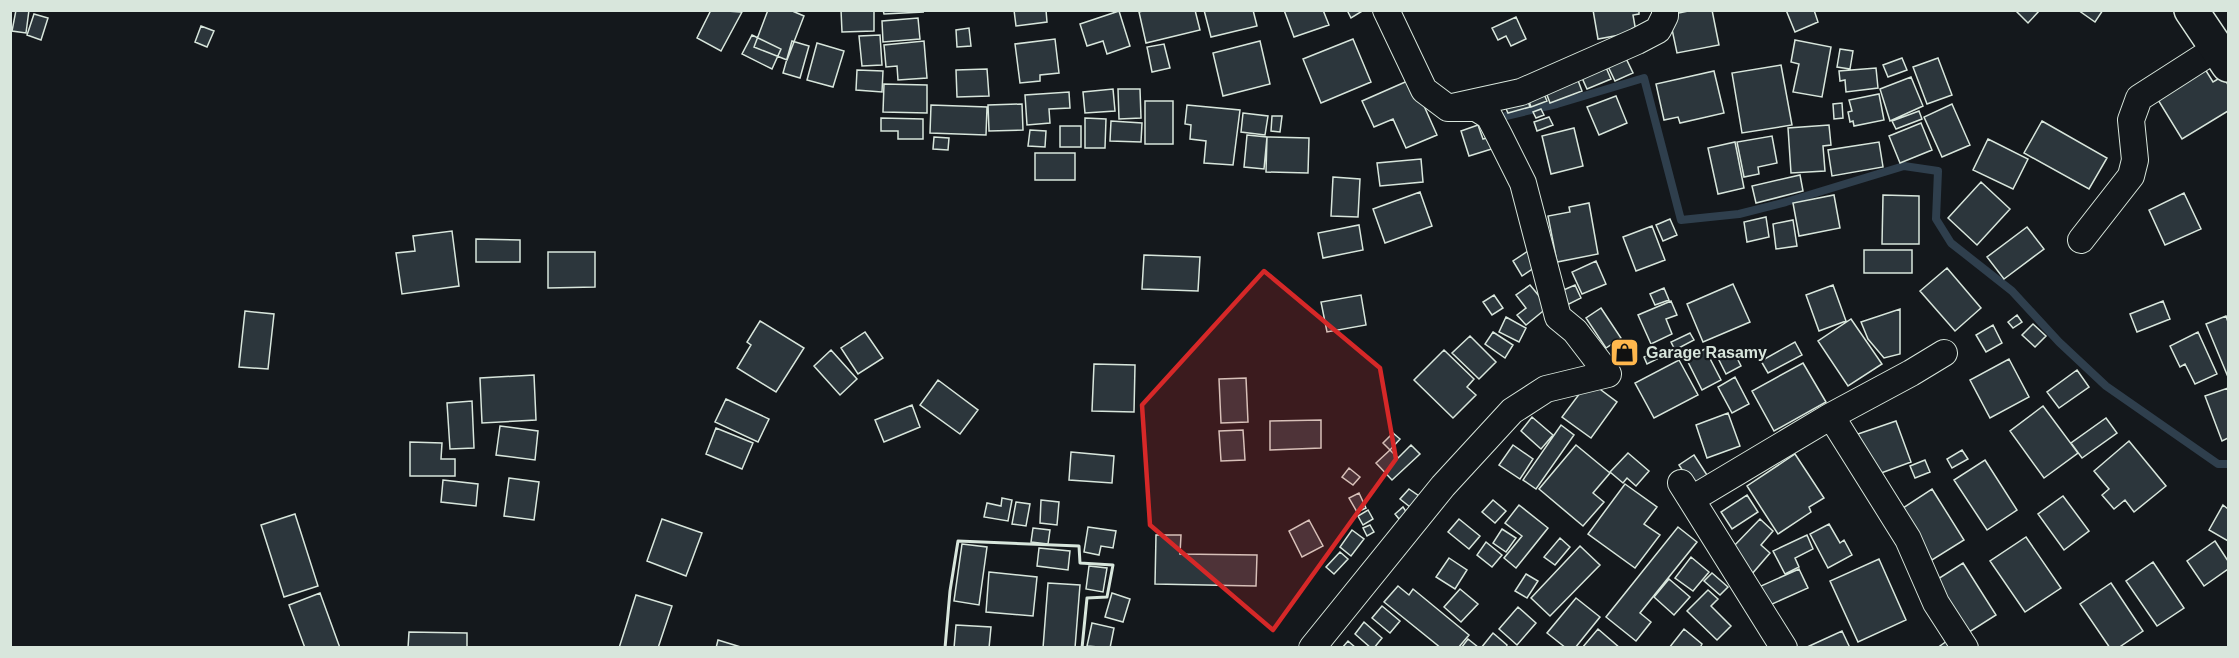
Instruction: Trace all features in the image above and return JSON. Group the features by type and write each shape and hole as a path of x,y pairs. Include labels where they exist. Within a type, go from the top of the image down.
{"main road":[{"path":"2191,10 2223,56"}],"street":[{"path":"1312,648 1443,486 1512,411 1546,389 1608,374 1575,331 1558,317 1523,183 1489,116 1476,108 1448,108 1424,90 1386,10"},
{"path":"1448,108 1521,92 1637,41 1658,30 1665,16 1665,10"},
{"path":"2081,240 2131,176 2135,160 2131,120 2139,98 2223,56"},
{"path":"1784,648 1686,491 1831,416 1944,353"},
{"path":"1831,416 1908,539 1936,603 1965,648"}],"highlighted area":[{"path":"1264,271 1380,368 1396,459 1273,630 1150,525 1142,405"}],"building":[{"path":"16,10 29,10 26,33 12,31"},
{"path":"711,10 742,12 721,51 697,38"},
{"path":"768,10 790,10 804,16 787,60 754,47"},
{"path":"841,10 874,10 874,31 842,32"},
{"path":"883,10 922,10 923,12 884,14"},
{"path":"1014,10 1046,10 1047,22 1016,26"},
{"path":"1195,10 1200,30 1146,43 1139,12"},
{"path":"1204,10 1253,10 1257,26 1211,37"},
{"path":"1284,10 1323,10 1329,25 1294,37"},
{"path":"1347,10 1364,10 1351,18"},
{"path":"1593,10 1639,10 1639,14 1633,15 1636,32 1598,39"},
{"path":"1693,10 1712,10 1719,45 1677,53 1669,15"},
{"path":"1786,10 1814,10 1818,22 1795,32"},
{"path":"2015,10 2040,10 2028,23"},
{"path":"2078,10 2103,10 2095,22"},
{"path":"1119,11 1130,46 1107,54 1103,41 1087,46 1080,24"},
{"path":"34,14 48,18 41,40 27,35"},
{"path":"1516,17 1526,39 1511,46 1506,36 1498,40 1492,28"},
{"path":"918,18 920,39 883,42 882,21"},
{"path":"201,26 214,31 207,47 195,42"},
{"path":"969,28 971,46 957,47 956,30"},
{"path":"752,35 781,49 772,69 742,54"},
{"path":"880,35 882,65 862,66 859,36"},
{"path":"1055,39 1059,73 1040,75 1040,81 1020,83 1015,44"},
{"path":"1353,39 1371,82 1321,103 1303,59"},
{"path":"1795,40 1831,47 1822,97 1793,92 1799,64 1791,62"},
{"path":"792,41 809,46 800,78 783,73"},
{"path":"924,41 927,78 898,80 897,66 886,67 884,45"},
{"path":"1260,41 1270,84 1223,96 1213,53"},
{"path":"817,43 844,51 833,87 807,80"},
{"path":"1164,44 1170,68 1152,72 1147,47"},
{"path":"1840,49 1853,51 1850,69 1837,67"},
{"path":"1622,50 1633,73 1615,81 1604,58"},
{"path":"1602,58 1611,79 1587,89 1578,69"},
{"path":"1902,58 1907,70 1888,77 1883,65"},
{"path":"1938,58 1952,95 1927,104 1913,67"},
{"path":"2200,61 2213,82 2223,76 2228,85 2228,111 2182,139 2152,90"},
{"path":"1781,65 1792,125 1742,133 1732,73"},
{"path":"1876,68 1878,88 1846,92 1845,80 1840,81 1839,71"},
{"path":"987,69 989,96 957,97 956,70"},
{"path":"857,70 883,71 882,92 856,90"},
{"path":"1714,71 1724,113 1680,123 1678,117 1664,120 1656,84"},
{"path":"1576,75 1582,91 1550,103 1544,87"},
{"path":"1911,77 1923,106 1890,121 1880,89"},
{"path":"1412,79 1437,135 1406,148 1393,119 1374,127 1362,101"},
{"path":"884,84 927,85 927,113 883,112"},
{"path":"1541,87 1547,101 1531,107 1526,93"},
{"path":"1113,89 1115,111 1085,113 1083,92"},
{"path":"1118,89 1140,89 1141,118 1119,119"},
{"path":"1069,92 1070,108 1049,109 1050,123 1027,125 1025,95"},
{"path":"1525,93 1530,107 1508,113 1503,102"},
{"path":"1879,94 1884,120 1854,126 1853,121 1850,122 1848,112 1852,111 1849,100"},
{"path":"1616,96 1627,123 1599,135 1587,107"},
{"path":"1145,101 1173,101 1173,144 1145,144"},
{"path":"1842,103 1843,118 1834,119 1833,104"},
{"path":"1022,104 1023,130 989,131 988,105"},
{"path":"1952,104 1970,145 1942,157 1924,117"},
{"path":"931,105 987,107 986,135 930,133"},
{"path":"1187,105 1240,110 1233,165 1204,163 1206,141 1190,139 1191,125 1185,124"},
{"path":"1541,109 1544,115 1536,118 1533,112"},
{"path":"1919,111 1922,119 1896,129 1892,121"},
{"path":"1243,113 1268,116 1265,135 1241,132"},
{"path":"1272,116 1282,116 1280,132 1271,131"},
{"path":"1549,117 1553,125 1537,131 1534,122"},
{"path":"881,118 923,119 923,139 898,139 898,131 881,131"},
{"path":"1085,118 1106,119 1105,148 1085,148"},
{"path":"1111,121 1142,123 1141,142 1110,141"},
{"path":"2042,121 2107,158 2089,189 2024,153"},
{"path":"1921,123 1932,150 1900,163 1889,136"},
{"path":"1478,125 1483,139 1494,136 1498,147 1469,156 1461,131"},
{"path":"1829,125 1831,145 1823,146 1825,171 1791,173 1788,128"},
{"path":"1060,126 1081,126 1081,147 1060,147"},
{"path":"1574,128 1583,166 1551,174 1542,136"},
{"path":"1030,130 1046,131 1045,147 1028,146"},
{"path":"1247,135 1267,137 1264,169 1244,167"},
{"path":"1772,136 1777,163 1758,167 1759,174 1744,177 1737,142"},
{"path":"934,137 949,138 948,150 933,149"},
{"path":"1267,137 1309,138 1308,173 1266,172"},
{"path":"1988,139 2028,159 2013,189 1973,170"},
{"path":"1735,142 1744,188 1718,194 1708,148"},
{"path":"1879,142 1883,167 1832,176 1828,150"},
{"path":"1035,153 1075,153 1075,180 1035,180"},
{"path":"1421,159 1423,182 1380,186 1377,163"},
{"path":"1800,175 1803,191 1756,203 1752,186"},
{"path":"1333,177 1360,179 1358,217 1331,216"},
{"path":"1981,182 2010,209 1977,245 1948,218"},
{"path":"1420,192 1432,226 1385,243 1373,209"},
{"path":"2184,193 2201,229 2165,245 2149,210"},
{"path":"1834,195 1840,228 1799,236 1793,203"},
{"path":"1883,195 1919,196 1919,244 1882,244"},
{"path":"1589,203 1598,254 1557,262 1548,216 1570,212 1569,207"},
{"path":"1766,217 1769,237 1747,242 1744,222"},
{"path":"1670,219 1677,235 1663,241 1656,225"},
{"path":"1793,220 1797,246 1776,249 1773,224"},
{"path":"1359,225 1363,250 1323,258 1318,233"},
{"path":"1652,226 1665,260 1636,271 1623,237"},
{"path":"2027,227 2044,249 2004,279 1987,257"},
{"path":"452,231 459,286 402,294 396,253 415,251 413,236"},
{"path":"476,239 520,240 520,262 476,262"},
{"path":"1531,249 1540,264 1522,276 1513,261"},
{"path":"1864,250 1912,250 1912,273 1864,273"},
{"path":"548,252 595,252 595,287 548,288"},
{"path":"1144,255 1200,257 1198,291 1142,289"},
{"path":"1596,261 1606,284 1582,294 1572,272"},
{"path":"1947,268 1981,308 1955,331 1920,291"},
{"path":"1733,284 1750,322 1703,342 1687,304"},
{"path":"1530,285 1548,307 1526,325 1517,315 1526,308 1516,295"},
{"path":"1575,285 1581,298 1565,306 1559,292"},
{"path":"1833,285 1846,321 1819,331 1806,295"},
{"path":"1664,288 1669,300 1655,305 1650,294"},
{"path":"1361,295 1366,325 1327,332 1321,302"},
{"path":"1494,295 1503,308 1492,315 1483,302"},
{"path":"1671,301 1677,315 1666,319 1672,334 1651,344 1638,315"},
{"path":"2163,301 2170,319 2137,332 2130,314"},
{"path":"1601,308 1621,338 1606,348 1586,318"},
{"path":"1900,309 1900,354 1884,358 1868,339 1861,322"},
{"path":"245,311 274,314 268,369 239,367"},
{"path":"2017,315 2022,322 2013,328 2008,322"},
{"path":"2226,316 2228,322 2228,377 2206,324"},
{"path":"1506,317 1526,328 1519,342 1499,332"},
{"path":"1851,319 1882,364 1848,386 1818,341"},
{"path":"760,321 804,348 776,392 737,368 751,345 747,342"},
{"path":"2033,324 2046,336 2035,347 2022,335"},
{"path":"1993,325 2002,343 1986,352 1976,335"},
{"path":"865,332 883,358 858,374 841,348"},
{"path":"1493,332 1513,345 1505,358 1485,344"},
{"path":"2198,332 2217,374 2195,384 2185,364 2180,367 2170,346"},
{"path":"1690,333 1694,340 1675,350 1671,342"},
{"path":"1470,336 1496,362 1479,379 1452,353"},
{"path":"1795,342 1802,355 1768,373 1761,361"},
{"path":"1659,349 1663,356 1647,364 1644,357"},
{"path":"1705,349 1721,380 1702,390 1686,358"},
{"path":"831,350 857,379 840,395 814,366"},
{"path":"1444,350 1474,379 1467,387 1476,395 1453,418 1414,380"},
{"path":"1733,350 1741,366 1726,374 1718,358"},
{"path":"2009,359 2029,397 1990,418 1970,380"},
{"path":"1679,360 1698,395 1654,418 1635,383"},
{"path":"1803,363 1826,402 1774,431 1752,391"},
{"path":"1094,364 1135,365 1134,412 1092,411"},
{"path":"2077,370 2089,387 2059,408 2047,392"},
{"path":"534,375 536,420 482,423 480,378"},
{"path":"1735,377 1749,404 1732,413 1718,387"},
{"path":"1246,378 1248,422 1221,423 1219,379"},
{"path":"938,380 978,410 960,434 920,405"},
{"path":"1589,381 1617,402 1591,438 1562,417"},
{"path":"2228,388 2228,438 2222,441 2205,396"},
{"path":"726,399 769,419 758,442 715,422"},
{"path":"472,401 474,448 450,449 447,403"},
{"path":"912,405 920,427 884,442 875,420"},
{"path":"2043,406 2078,453 2044,478 2010,431"},
{"path":"1728,413 1740,446 1707,458 1696,425"},
{"path":"1532,417 1553,435 1541,449 1521,431"},
{"path":"2106,418 2117,433 2082,458 2071,443"},
{"path":"1321,420 1321,448 1270,450 1270,421"},
{"path":"1896,421 1911,462 1873,476 1858,434"},
{"path":"1561,425 1574,435 1536,489 1523,480"},
{"path":"500,426 538,431 535,460 496,455"},
{"path":"716,428 753,443 742,469 706,454"},
{"path":"1243,430 1245,460 1221,461 1219,431"},
{"path":"1393,433 1400,439 1390,450 1383,443"},
{"path":"2129,441 2166,486 2134,512 2125,500 2114,509 2102,495 2109,489 2094,471"},
{"path":"410,442 442,443 441,459 455,459 455,476 410,476"},
{"path":"1411,445 1420,454 1392,480 1376,463 1390,450 1398,458"},
{"path":"1513,445 1533,459 1520,479 1499,465"},
{"path":"1576,445 1610,473 1593,493 1604,502 1583,526 1539,489"},
{"path":"1962,450 1968,459 1952,468 1947,459"},
{"path":"1071,452 1114,456 1112,483 1069,480"},
{"path":"1628,453 1649,471 1636,486 1627,478 1623,483 1610,472"},
{"path":"1795,454 1824,498 1809,507 1811,512 1778,534 1747,486"},
{"path":"1694,455 1707,475 1692,485 1679,465"},
{"path":"1925,460 1930,472 1915,478 1910,466"},
{"path":"1985,460 2017,510 1987,530 1954,480"},
{"path":"1349,468 1360,477 1353,485 1342,477"},
{"path":"509,478 539,482 534,520 504,516"},
{"path":"443,480 478,484 476,506 441,502"},
{"path":"1625,484 1657,507 1644,524 1660,535 1635,568 1588,534"},
{"path":"1409,489 1419,496 1410,507 1400,499"},
{"path":"1932,489 1964,540 1932,560 1900,510"},
{"path":"1359,493 1366,508 1357,512 1349,498"},
{"path":"1747,495 1758,512 1732,529 1721,512"},
{"path":"2063,496 2089,531 2064,550 2038,514"},
{"path":"1002,498 1012,500 1008,521 984,517 987,503 1001,506"},
{"path":"1041,500 1059,502 1057,525 1040,523"},
{"path":"1493,500 1506,511 1495,523 1482,512"},
{"path":"1016,502 1030,504 1026,526 1012,524"},
{"path":"1519,505 1548,528 1516,568 1504,558 1522,536 1505,523"},
{"path":"2223,505 2228,509 2228,541 2209,530"},
{"path":"1403,507 1407,513 1399,519 1395,514"},
{"path":"1368,510 1373,519 1363,525 1358,516"},
{"path":"295,514 318,586 284,597 261,525"},
{"path":"662,519 702,533 686,576 647,561"},
{"path":"1459,519 1480,536 1469,549 1448,532"},
{"path":"1760,519 1773,531 1761,545 1770,553 1751,575 1731,549"},
{"path":"1309,520 1323,546 1302,557 1289,531"},
{"path":"1829,524 1840,543 1844,540 1852,555 1828,568 1810,534"},
{"path":"1370,525 1374,532 1367,536 1363,528"},
{"path":"1088,527 1116,531 1113,548 1101,546 1099,555 1084,552"},
{"path":"1678,527 1697,542 1640,613 1651,622 1636,641 1606,617"},
{"path":"1033,528 1050,530 1048,544 1031,542"},
{"path":"1502,529 1516,538 1506,552 1493,543"},
{"path":"1352,530 1364,539 1351,556 1340,547"},
{"path":"1156,535 1181,535 1180,554 1257,555 1256,586 1155,584"},
{"path":"1807,535 1813,549 1795,558 1799,567 1785,574 1773,551"},
{"path":"2026,537 2061,588 2025,612 1990,561"},
{"path":"1560,538 1570,547 1555,565 1544,557"},
{"path":"2215,541 2228,561 2228,569 2204,586 2187,561"},
{"path":"1486,542 1502,555 1492,567 1477,555"},
{"path":"962,544 987,547 979,605 954,601"},
{"path":"1580,546 1600,565 1550,616 1531,598"},
{"path":"1039,548 1070,551 1068,570 1037,566"},
{"path":"1340,552 1348,559 1334,574 1326,567"},
{"path":"1691,557 1709,572 1693,591 1675,578"},
{"path":"1449,558 1467,570 1455,589 1436,577"},
{"path":"1879,559 1906,620 1858,642 1830,581"},
{"path":"2153,562 2184,608 2157,626 2126,581"},
{"path":"1963,563 1996,615 1963,636 1930,584"},
{"path":"1089,566 1107,568 1103,592 1086,589"},
{"path":"1799,569 1808,588 1761,609 1752,590"},
{"path":"989,572 1037,577 1033,616 986,612"},
{"path":"1712,573 1728,587 1720,595 1704,581"},
{"path":"1526,574 1538,581 1527,598 1515,591"},
{"path":"1669,579 1690,597 1674,615 1654,597"},
{"path":"1048,583 1080,585 1075,648 1043,648"},
{"path":"2111,583 2143,631 2118,648 2110,648 2080,604"},
{"path":"1398,586 1409,595 1413,589 1469,635 1458,648 1441,648 1384,602"},
{"path":"1460,589 1478,604 1461,622 1444,607"},
{"path":"1708,590 1718,599 1711,606 1731,626 1717,640 1687,611"},
{"path":"320,593 340,648 305,648 289,605"},
{"path":"1112,593 1130,599 1123,622 1105,617"},
{"path":"636,595 672,606 658,648 619,648"},
{"path":"1576,598 1600,617 1575,648 1566,648 1547,633"},
{"path":"1382,606 1400,621 1390,633 1372,618"},
{"path":"1518,607 1536,623 1517,645 1499,629"},
{"path":"1364,622 1382,638 1374,648 1355,634"},
{"path":"1092,623 1114,628 1110,648 1087,646"},
{"path":"956,625 991,627 989,648 954,648"},
{"path":"1598,629 1620,648 1582,648"},
{"path":"1684,629 1702,644 1700,648 1669,648"},
{"path":"1842,631 1850,648 1805,648"},
{"path":"409,632 467,633 467,648 408,648"},
{"path":"1493,633 1507,645 1506,648 1481,648"},
{"path":"1468,639 1478,647 1478,648 1461,648"},
{"path":"718,640 744,648 716,648"},
{"path":"1348,641 1356,648 1342,648"},
{"path":"1947,641 1951,648 1937,648"}],"waterway":[{"path":"1506,116 1557,104 1644,78 1681,220 1739,214 1904,166 1938,171 1936,219 1951,243 2012,291 2059,342 2106,386 2218,464 2228,464"}],"wall":[{"path":"945,648 950,591 958,541 1079,546 1080,563 1113,565 1107,597 1087,598 1082,648"}],"place":[{"name":"Garage Rasamy","path":"1625,352"}]}
